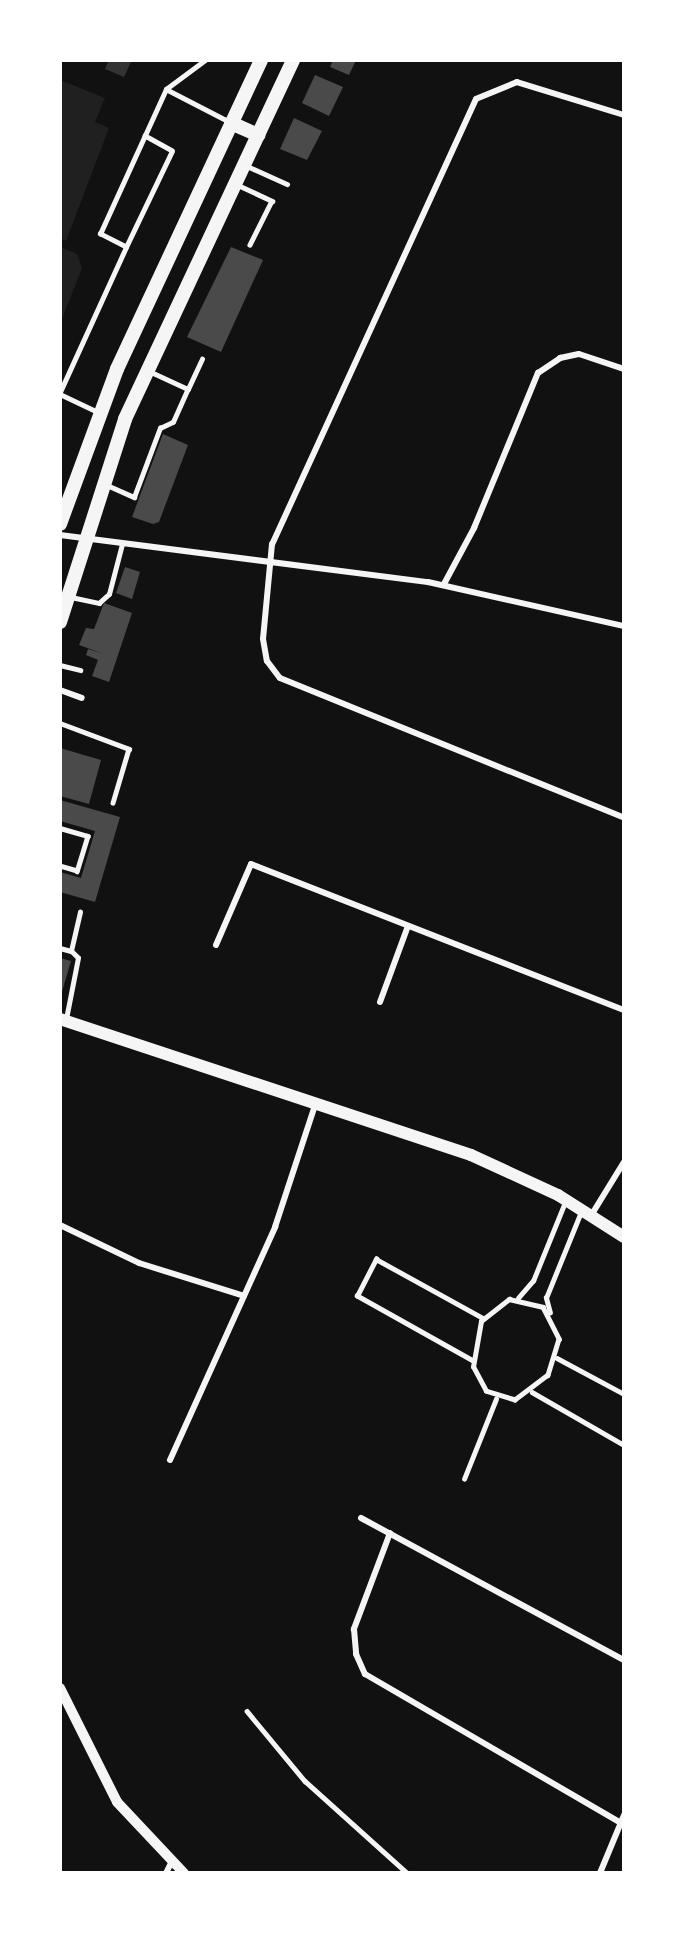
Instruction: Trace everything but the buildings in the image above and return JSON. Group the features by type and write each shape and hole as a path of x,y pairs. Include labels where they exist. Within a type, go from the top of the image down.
{"main road":[{"path":"60,524 100,412 261,60"},
{"path":"60,622 104,483 149,371 293,60"},
{"path":"231,123 258,135"},
{"path":"63,1020 471,1155 587,1211 624,1237"}],"street":[{"path":"624,115 517,82 476,99 272,544 263,646 280,678 624,818"},
{"path":"444,584 474,528 538,373 560,358 579,354 624,369"},
{"path":"60,535 271,565 444,584 624,626"},
{"path":"60,690 82,698"},
{"path":"216,945 251,864 624,1010"},
{"path":"380,1002 408,926"},
{"path":"170,1460 275,1227 315,1105"},
{"path":"587,1211 624,1161"},
{"path":"60,1225 139,1263 244,1296"},
{"path":"361,1518 624,1660"},
{"path":"390,1533 354,1629 356,1654 365,1674 621,1823"},
{"path":"60,1688 117,1803 184,1873"},
{"path":"600,1873 624,1815"},
{"path":"166,1873 172,1861"}],"lane":[{"path":"126,247 100,234 166,89 205,60"},
{"path":"166,89 231,123"},
{"path":"100,412 60,393 172,151 145,136"},
{"path":"244,164 287,184"},
{"path":"235,184 272,201 250,245"},
{"path":"104,483 134,497 160,428 172,422 201,359"},
{"path":"149,371 188,389"},
{"path":"68,597 99,603 109,594 122,544"},
{"path":"60,664 80,670"},
{"path":"60,723 129,748 113,803"},
{"path":"60,828 88,836 77,871 60,866"},
{"path":"71,951 80,912"},
{"path":"60,948 71,951 78,958 63,1020"},
{"path":"566,1200 533,1281 518,1298 500,1302 483,1318 473,1361 478,1380 496,1399 515,1400 532,1392 556,1358 558,1330 546,1298 587,1211"},
{"path":"473,1361 357,1296 376,1259 483,1318"},
{"path":"518,1298 550,1313"},
{"path":"556,1358 624,1394"},
{"path":"532,1392 624,1445"},
{"path":"464,1479 496,1399"},
{"path":"247,1711 305,1781 407,1873"}],"shaded area":[{"path":"109,60 132,60 124,77 105,69"},
{"path":"60,80 105,98 95,122 109,128 66,241 60,238"},
{"path":"60,247 77,254 82,268 60,324"}]}
